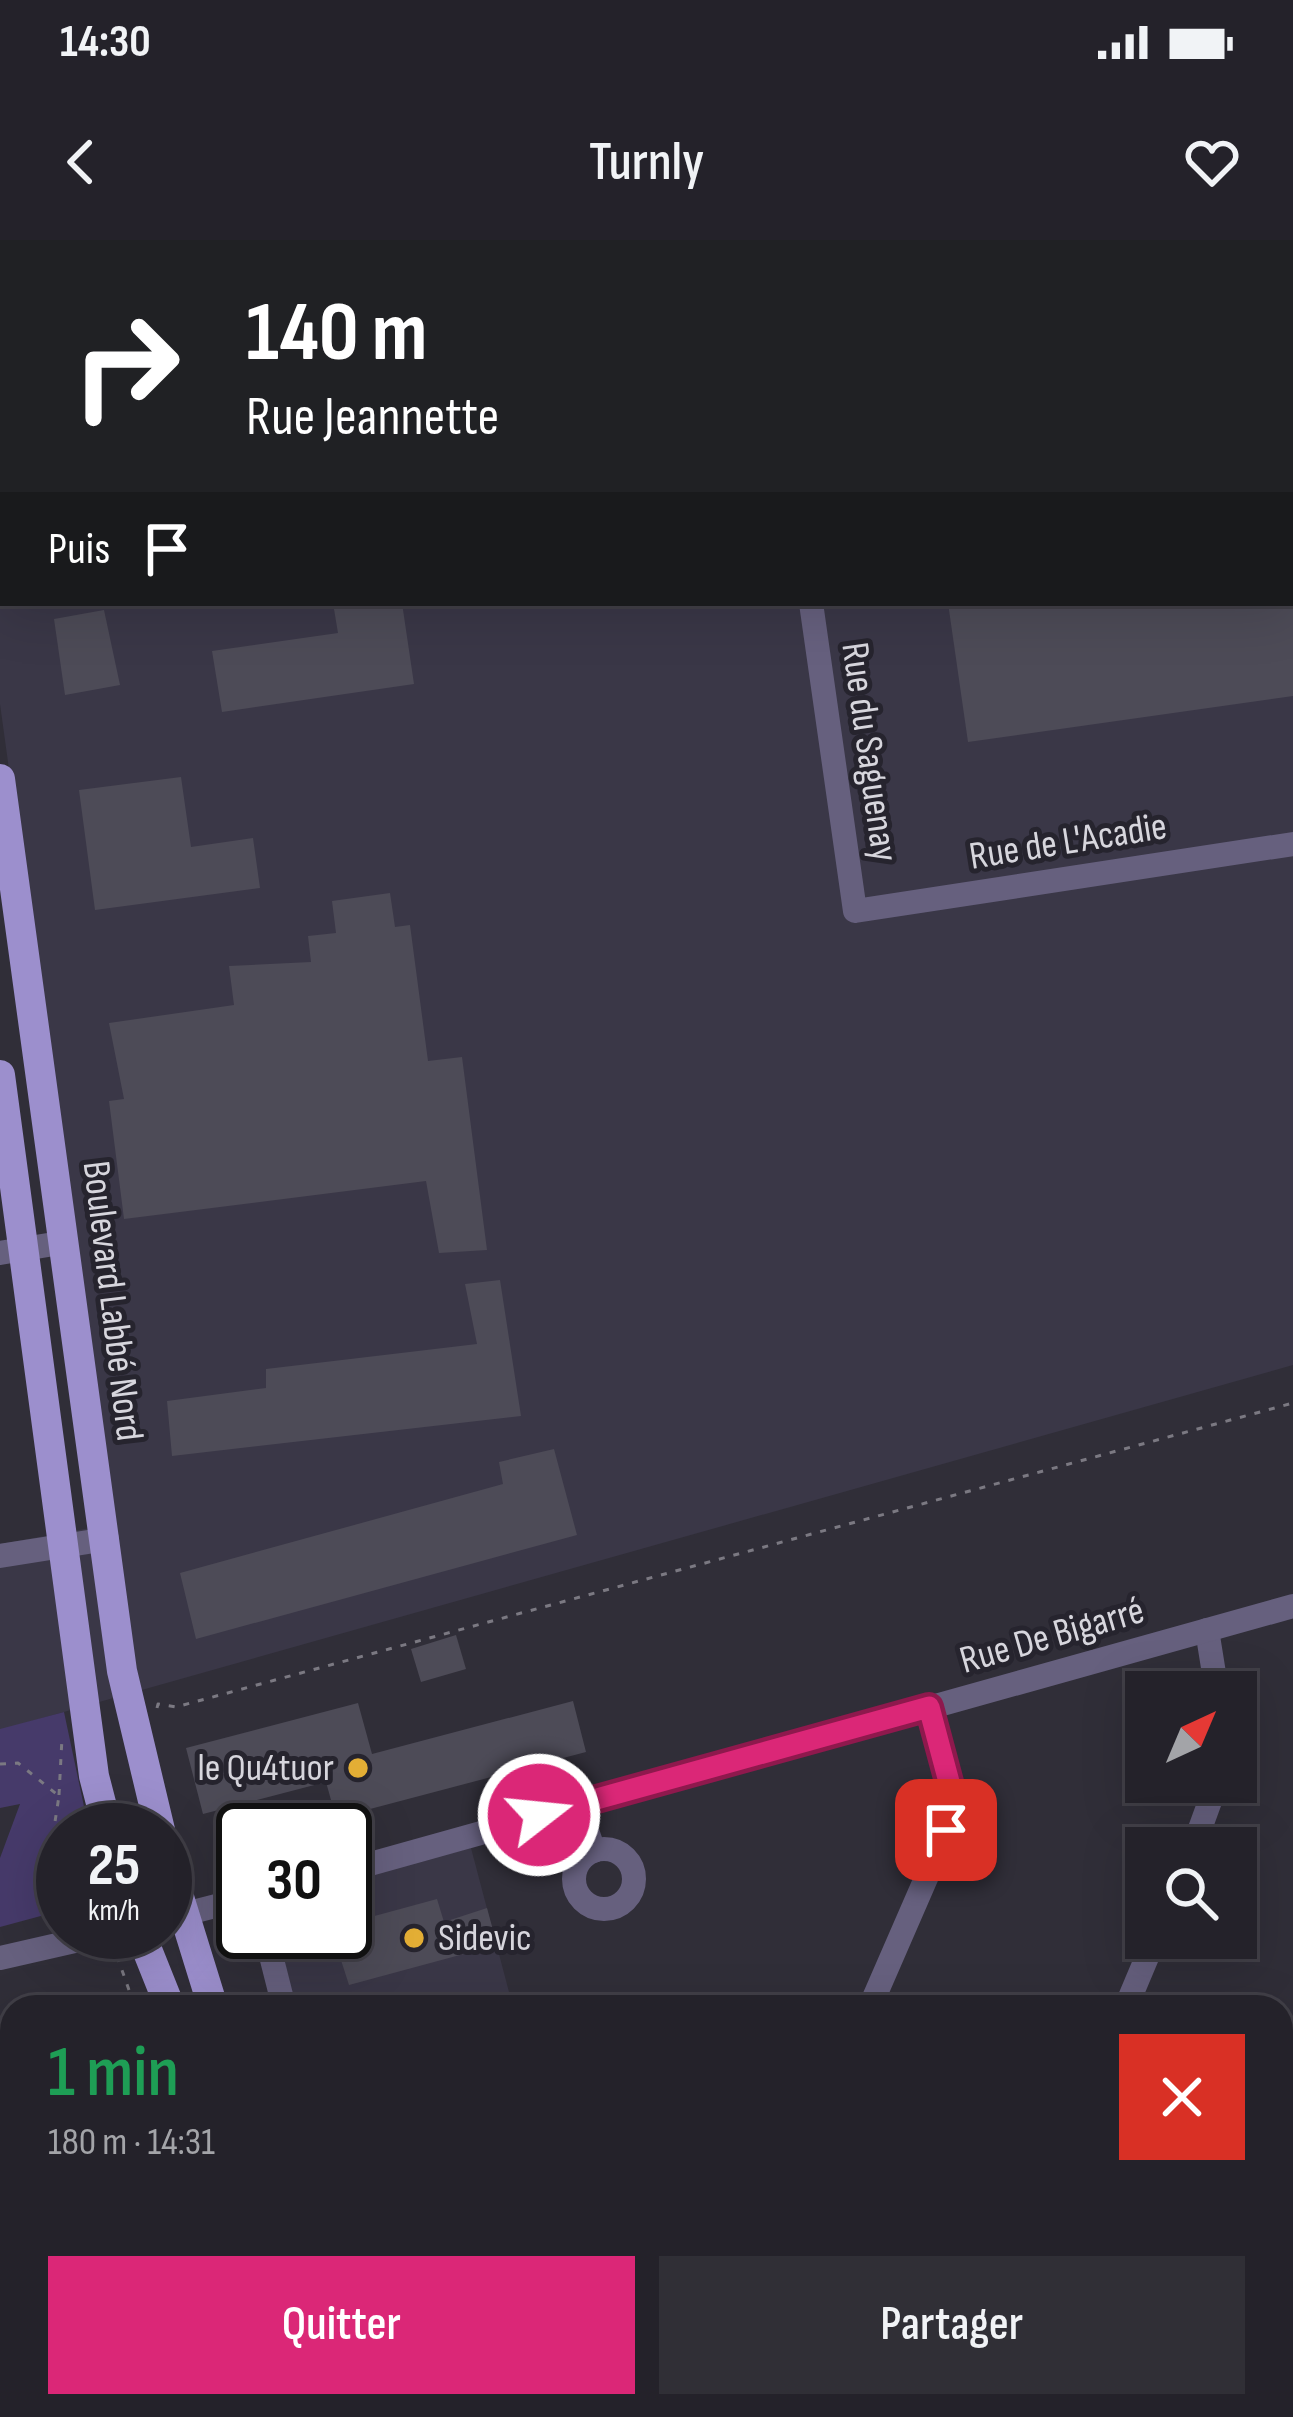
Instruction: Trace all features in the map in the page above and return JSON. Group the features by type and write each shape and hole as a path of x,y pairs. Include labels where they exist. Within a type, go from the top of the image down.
{"main road":[{"name":"Boulevard Labbé Nord","path":"0,778 122,1671 154,1803"},
{"name":"Boulevard Labbé Nord","path":"0,1075 11,1251 65,1546 101,1803"},
{"path":"151,1959 165,1995"},
{"path":"191,1959 207,1995"}],"street":[{"name":"Rue du Saguenay","path":"812,606 855,910"},
{"name":"Rue de L'Acadie","path":"855,910 1293,844"},
{"path":"11,1251 66,1242"},
{"path":"0,1556 106,1539"},
{"name":"Rue De Bigarré","path":"372,1862 1293,1606"},
{"path":"1207,1630 1214,1671"},
{"path":"875,1995 946,1830 952,1793 929,1707"},
{"path":"578,1804 594,1851"},
{"path":"3,1961 36,1952"},
{"path":"272,1959 281,1995"},
{"path":"1131,1995 1146,1959"}],"path":[{"path":"176,1707 1293,1402"},
{"path":"0,1764 18,1763 59,1796 58,1803"},
{"path":"120,1959 132,1995"}],"shaded area":[{"path":"0,606 1293,606 1293,1365 0,1730 0,1544 113,1524 0,704"},
{"path":"64,1712 83,1803 36,1803 36,1917 0,1927 0,1858 20,1804 0,1808 0,1729"},
{"path":"471,1848 510,1995 288,1995 278,1959 372,1959 372,1873"}],"building":[{"path":"334,606 402,606 414,684 222,712 212,651 338,633"},
{"path":"948,606 1293,606 1293,696 968,742"},
{"path":"104,610 120,685 65,695 54,619"},
{"path":"181,777 191,847 253,838 260,888 95,910 79,790"},
{"path":"390,893 395,927 410,925 428,1061 462,1057 487,1250 439,1253 426,1181 124,1219 109,1101 124,1099 109,1023 234,1005 229,966 311,962 308,936 336,933 332,901"},
{"path":"500,1280 521,1416 172,1456 167,1401 266,1388 266,1369 477,1344 465,1284"},
{"path":"554,1449 577,1535 196,1639 180,1573 503,1484 499,1462"},
{"path":"456,1635 466,1669 421,1682 411,1649"},
{"name":"le Qu4tuor","path":"573,1701 586,1752 372,1808 372,1803 332,1803 326,1782 245,1803 216,1803 216,1811 203,1814 186,1748 358,1703 372,1754"},
{"name":"Sidevic","path":"437,1899 444,1922 487,1908 497,1945 349,1985 341,1959 372,1959 372,1917"}],"place":[{"name":"le Qu4tuor","path":"358,1768"},
{"name":"Sidevic","path":"414,1938"}],"route":[{"path":"539,1815 929,1707 952,1793 946,1830"}]}
